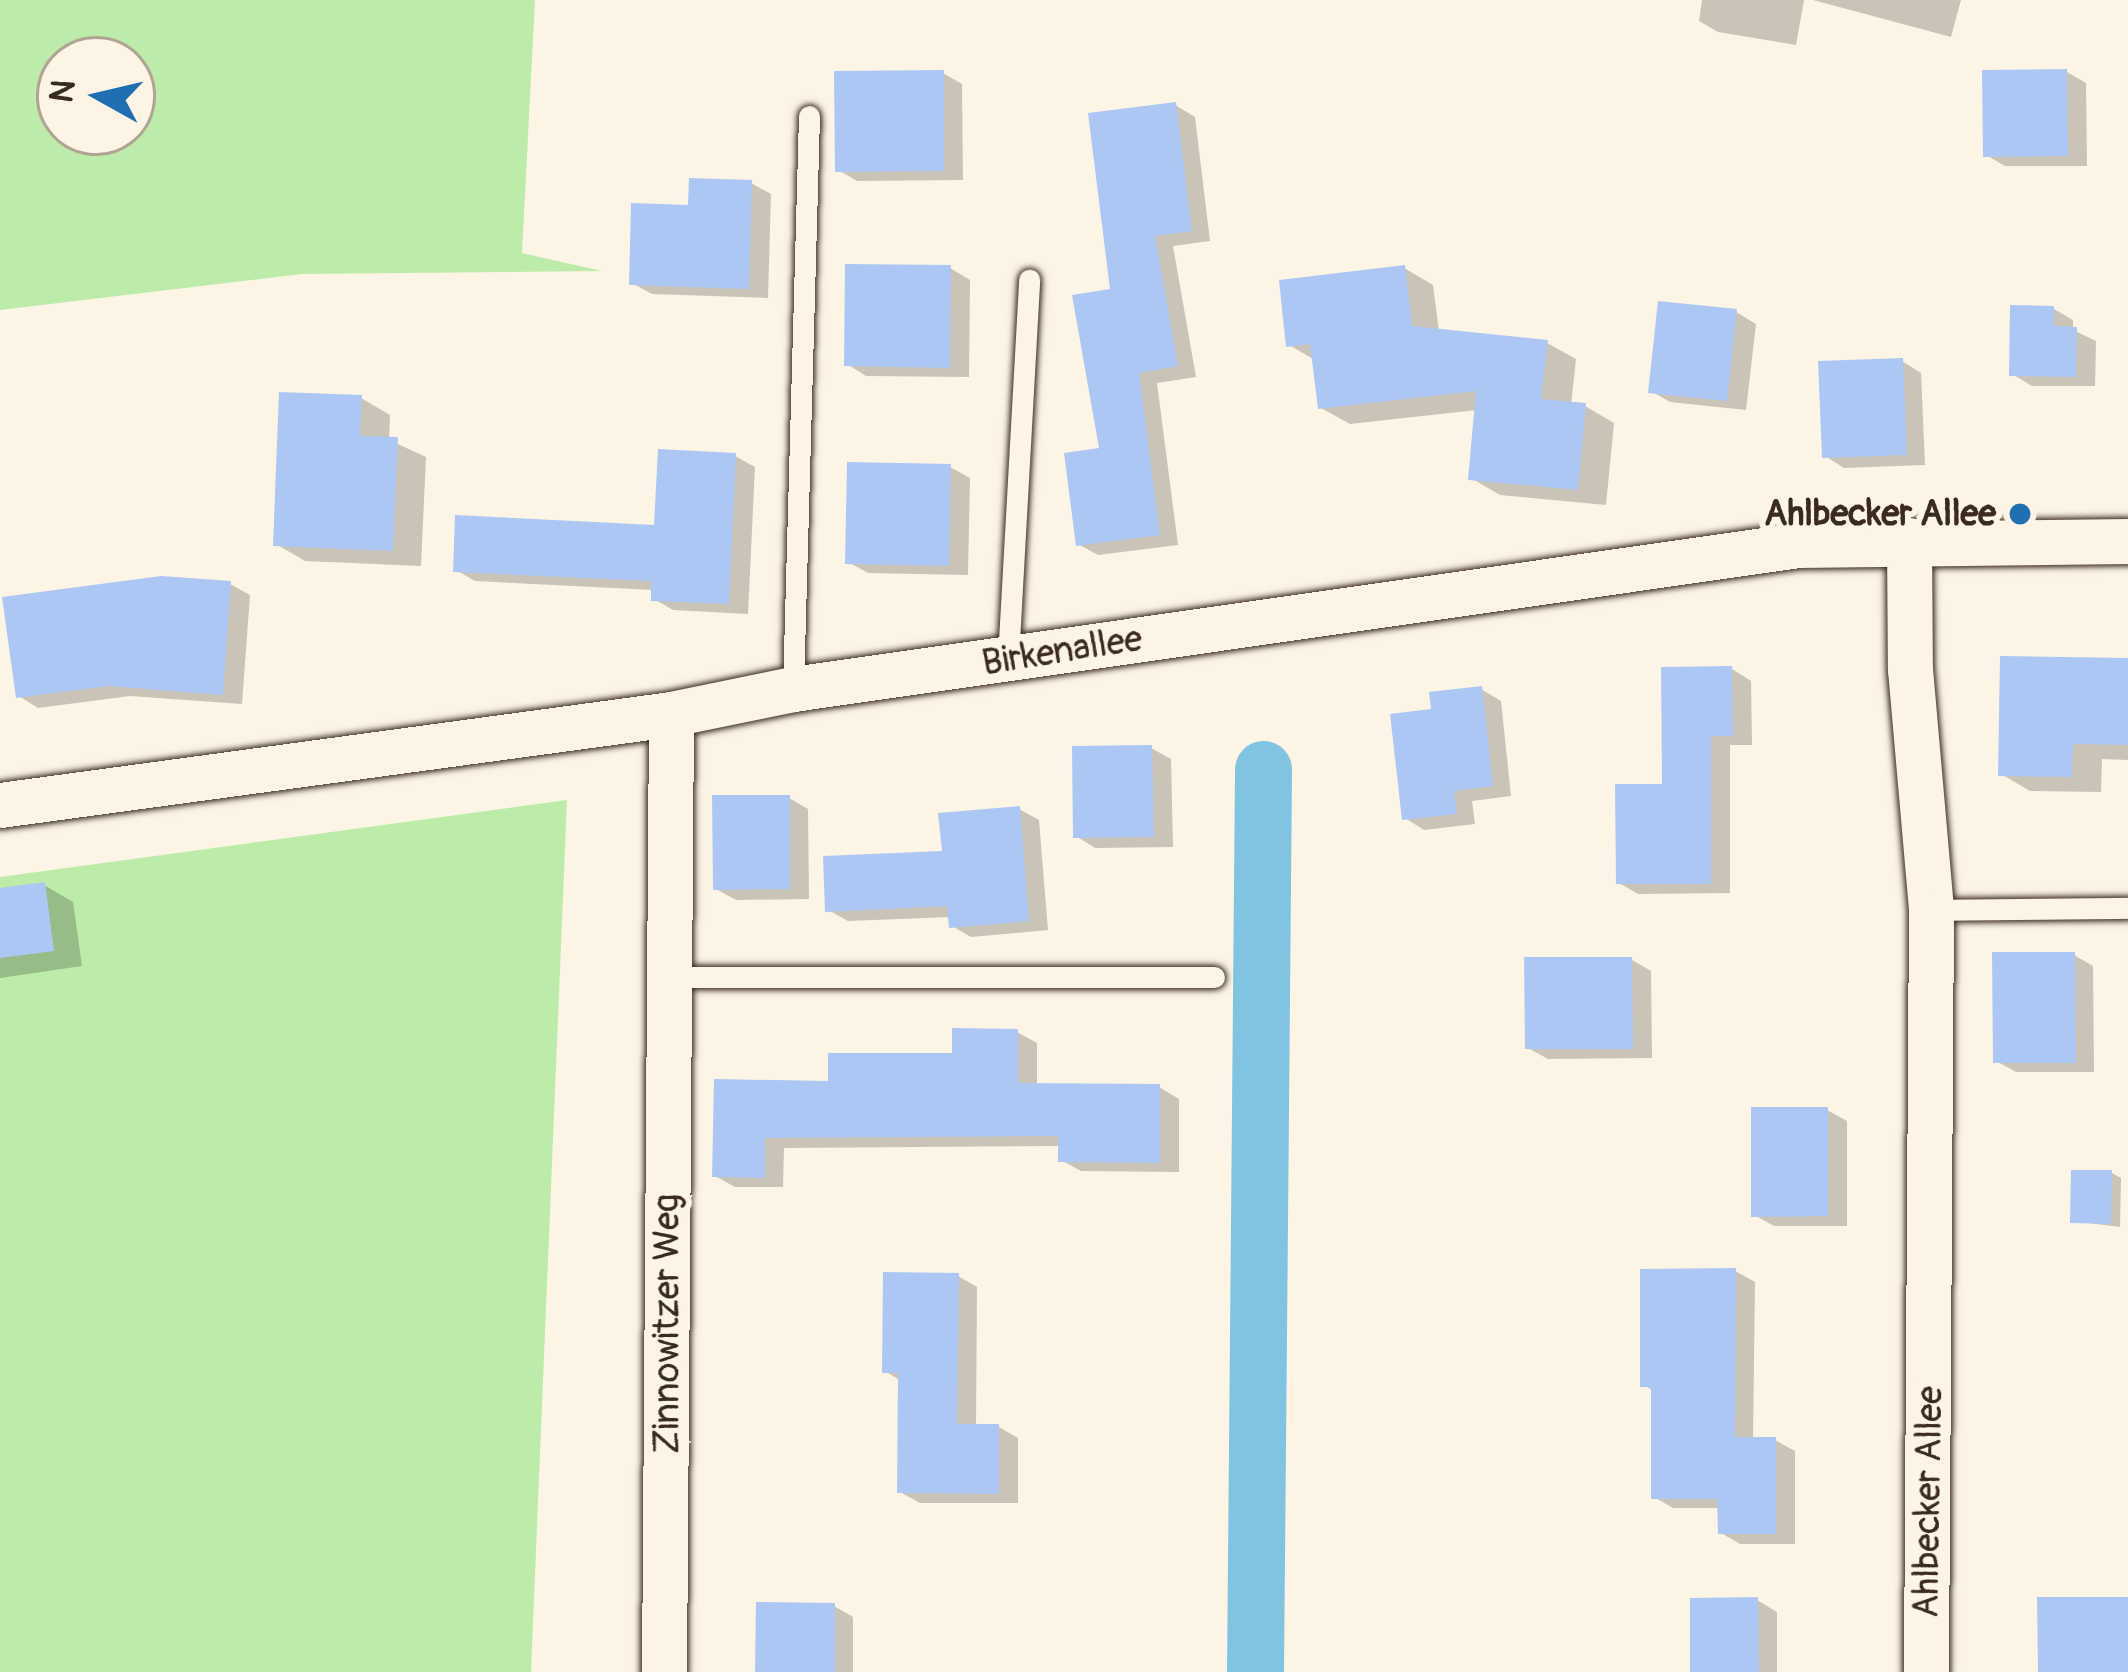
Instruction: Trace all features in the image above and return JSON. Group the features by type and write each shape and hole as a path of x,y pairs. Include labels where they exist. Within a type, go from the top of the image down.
{"street":[{"name":"Birkenallee","path":"0,805 671,713 793,689 1799,545 1909,540 2128,541"},
{"name":"Ahlbecker Allee","path":"1909,540 1910,669 1930,910 1926,1672"},
{"name":"Zinnowitzer Weg","path":"664,1672 671,713"}],"lane":[{"path":"793,689 809,116"},
{"path":"1008,660 1029,280"},
{"path":"1930,910 2128,908"},
{"path":"669,976 1214,976"}],"green space":[{"path":"0,0 535,0 522,253 602,271 302,274 0,310"},
{"path":"567,800 531,1672 0,1672 0,877"}],"building":[{"path":"2067,69 2068,156 1983,157 1982,70"},
{"path":"944,70 944,171 835,172 834,71"},
{"path":"1176,102 1192,231 1155,236 1178,366 1139,373 1160,535 1076,546 1064,453 1099,448 1072,295 1110,289 1088,113"},
{"path":"689,178 752,180 749,289 629,285 631,203 688,205"},
{"path":"845,264 951,265 950,368 844,366"},
{"path":"1405,265 1412,326 1548,340 1541,399 1586,403 1578,490 1468,480 1476,391 1318,409 1310,344 1286,347 1279,280"},
{"path":"1658,301 1737,309 1727,401 1648,393"},
{"path":"2010,305 2054,306 2054,326 2077,327 2076,377 2009,376"},
{"path":"1903,358 1907,455 1822,458 1818,361"},
{"path":"279,392 362,395 360,436 398,437 393,551 273,546"},
{"path":"658,449 736,453 729,604 651,601 651,581 453,572 455,515 654,525"},
{"path":"847,462 951,464 949,566 845,564"},
{"path":"161,576 231,581 223,695 108,686 16,698 2,597"},
{"path":"2000,656 2128,658 2128,745 2073,744 2072,777 1998,776"},
{"path":"1732,666 1733,736 1711,736 1711,884 1616,884 1615,784 1662,784 1661,667"},
{"path":"1482,686 1493,786 1454,791 1457,814 1402,820 1390,714 1431,709 1429,692"},
{"path":"1152,745 1154,837 1073,838 1072,746"},
{"path":"712,795 790,795 790,889 713,890"},
{"path":"1020,806 1029,921 949,928 947,906 825,912 823,856 942,851 938,813"},
{"path":"45,882 54,951 0,958 0,888"},
{"path":"1992,952 2075,952 2076,1063 1993,1063"},
{"path":"1524,957 1632,957 1633,1049 1525,1049"},
{"path":"952,1028 1018,1029 1018,1083 1160,1084 1160,1163 1058,1162 1058,1136 765,1138 765,1178 712,1177 714,1079 828,1081 828,1053 952,1053"},
{"path":"1751,1107 1828,1107 1828,1216 1751,1217"},
{"path":"2071,1170 2112,1170 2111,1224 2070,1223"},
{"path":"1736,1268 1735,1437 1776,1437 1776,1534 1718,1534 1717,1499 1651,1499 1651,1387 1640,1387 1640,1269"},
{"path":"883,1272 959,1273 957,1424 999,1424 999,1494 897,1493 898,1373 882,1373"},
{"path":"1758,1597 1759,1672 1690,1672 1690,1598"},
{"path":"2037,1597 2128,1597 2128,1672 2038,1672"},
{"path":"756,1602 835,1603 835,1672 755,1672"}],"waterway":[{"path":"1255,1672 1263,769"}],"place":[{"name":"Ahlbecker Allee","path":"2020,514"}]}
